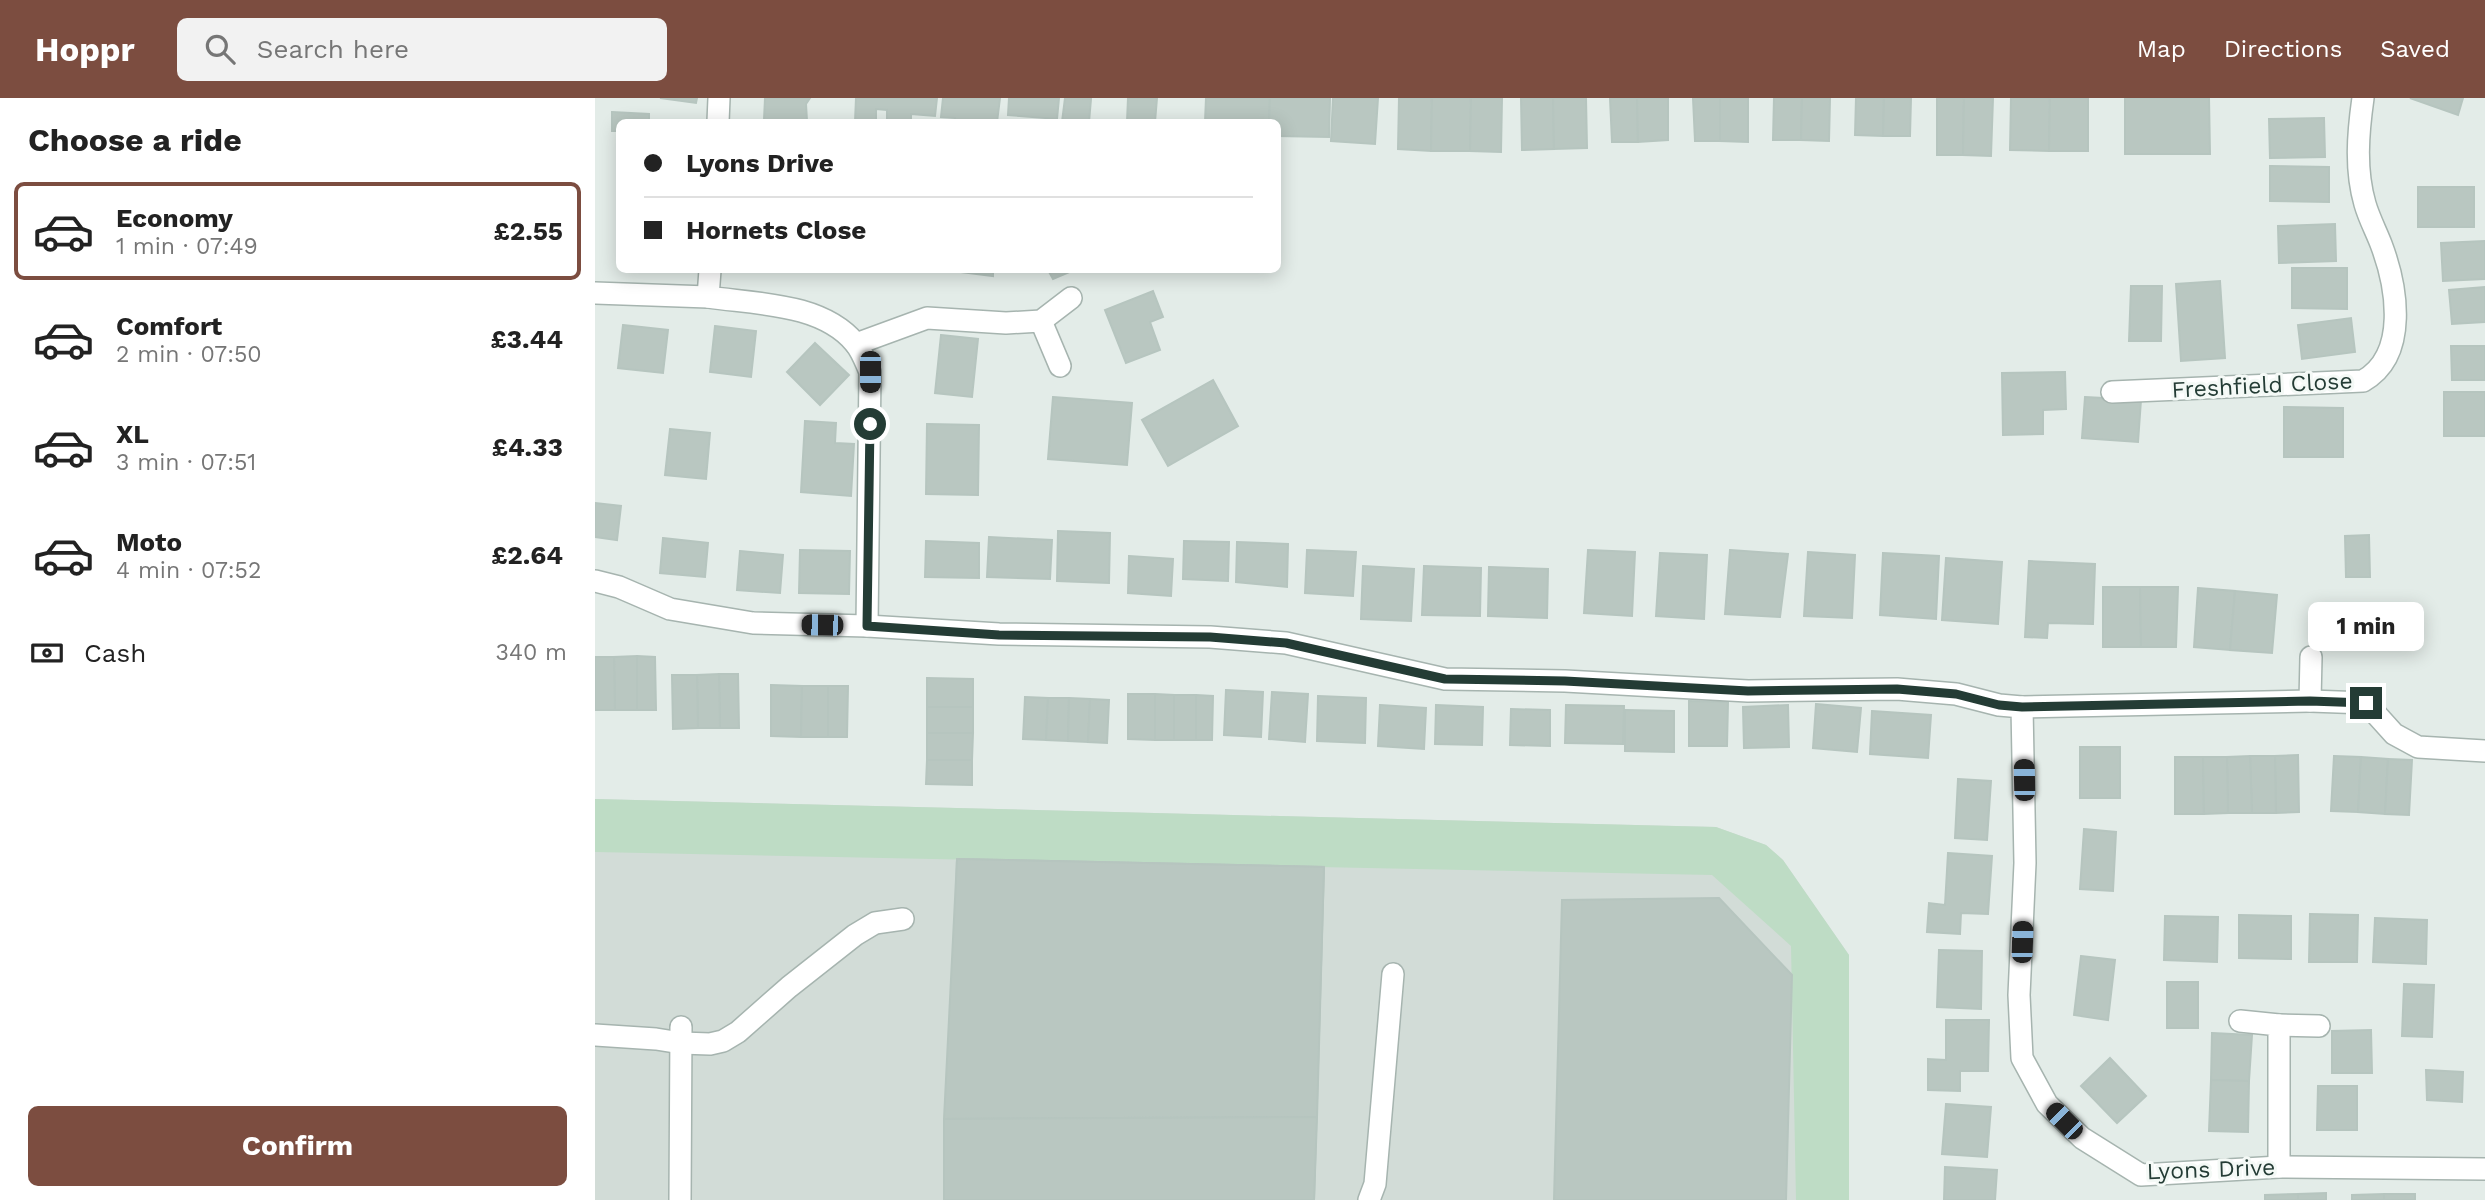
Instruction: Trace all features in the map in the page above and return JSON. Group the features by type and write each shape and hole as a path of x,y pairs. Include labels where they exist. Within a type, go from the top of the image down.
{"street":[{"path":"718,119 719,98"},
{"name":"Freshfield Close","path":"2112,392 2363,381 2385,362 2393,338 2395,314 2391,279 2382,246 2365,204 2358,167 2363,98"},
{"path":"708,298 710,273"},
{"path":"605,294 708,298 801,311 833,324 856,344 870,372 867,626"},
{"path":"856,344 927,318 1006,323 1041,321 1072,298"},
{"path":"1041,321 1060,366"},
{"path":"595,581 619,587 670,609 741,621 999,635 1210,637 1286,643 1445,679 1565,681 1748,691 1897,689 1956,694 1999,705 2022,707 2310,701 2366,703 2394,734 2419,747 2485,751"},
{"path":"2310,701 2311,657"},
{"name":"Lyons Drive","path":"2022,707 2025,863 2019,995 2022,1058 2047,1104 2082,1138 2141,1175 2279,1167 2485,1169"},
{"path":"595,1035 681,1035 710,1044 738,1032 855,935 875,923 903,919"},
{"path":"1369,1200 1375,1184 1393,974"},
{"path":"2240,1021 2319,1026"},
{"path":"2279,1025 2279,1167"},
{"path":"680,1200 681,1035"}],"shaded area":[{"path":"595,799 1716,827 1766,845 1783,860 1849,955 1849,1200 595,1200"}],"green space":[{"path":"595,799 1716,827 1766,845 1783,860 1849,955 1849,1200 1796,1200 1791,946 1712,875 595,852"}],"building":[{"path":"660,98 697,98 696,103"},
{"path":"765,98 810,98 806,104 807,119 764,119"},
{"path":"856,98 937,98 935,116 911,114 911,119 887,119 887,110 876,109 876,119 855,119"},
{"path":"943,98 1000,98 997,119 941,117"},
{"path":"1009,98 1059,98 1057,119 1008,115"},
{"path":"1065,98 1091,99 1089,119 1062,119"},
{"path":"1128,98 1157,98 1155,119 1127,119"},
{"path":"1206,98 1270,98 1269,119 1205,119"},
{"path":"1270,98 1330,98 1329,137 1281,136 1281,119 1269,119"},
{"path":"1333,98 1378,98 1375,144 1331,141"},
{"path":"1399,98 1432,98 1431,151 1398,149"},
{"path":"1432,98 1471,98 1470,151 1431,151"},
{"path":"1471,98 1502,98 1501,152 1470,151"},
{"path":"1521,98 1553,98 1554,149 1522,150"},
{"path":"1553,98 1586,98 1587,148 1554,149"},
{"path":"1610,98 1637,98 1638,142 1612,142"},
{"path":"1637,98 1668,98 1668,140 1638,142"},
{"path":"1693,98 1720,98 1720,141 1695,141"},
{"path":"1720,98 1748,98 1748,142 1720,141"},
{"path":"1774,98 1802,98 1801,140 1773,140"},
{"path":"1802,98 1830,98 1829,141 1801,140"},
{"path":"1856,98 1884,98 1883,136 1855,135"},
{"path":"1884,98 1911,98 1910,136 1883,136"},
{"path":"1937,98 1964,98 1963,155 1937,155"},
{"path":"1964,98 1993,98 1991,156 1963,155"},
{"path":"2011,98 2050,98 2049,151 2010,150"},
{"path":"2050,98 2088,98 2088,151 2049,151"},
{"path":"2125,98 2209,98 2210,154 2125,154"},
{"path":"2410,98 2463,98 2458,115"},
{"path":"612,112 649,114 649,119 616,119 616,131 612,131"},
{"path":"2324,118 2325,157 2270,158 2269,119"},
{"path":"2270,166 2329,167 2329,202 2270,201"},
{"path":"2418,187 2474,187 2474,227 2418,227"},
{"path":"2335,224 2336,261 2279,263 2278,226"},
{"path":"2485,241 2485,279 2443,281 2441,243"},
{"path":"2292,268 2347,268 2347,309 2292,308"},
{"path":"969,273 993,273 993,276"},
{"path":"1050,273 1067,273 1053,279"},
{"path":"2220,281 2225,358 2181,361 2176,284"},
{"path":"2131,286 2162,286 2161,341 2129,341"},
{"path":"2485,287 2485,322 2452,324 2449,290"},
{"path":"1153,291 1163,317 1150,322 1160,350 1126,363 1105,310"},
{"path":"2351,318 2355,352 2302,359 2298,325"},
{"path":"623,325 668,330 663,373 618,368"},
{"path":"715,326 756,331 751,377 710,372"},
{"path":"941,335 978,339 972,397 935,393"},
{"path":"815,343 849,375 820,405 787,372"},
{"path":"2451,346 2485,346 2485,380 2452,380"},
{"path":"2065,372 2066,409 2043,410 2043,434 2003,435 2002,373"},
{"path":"1213,380 1238,426 1168,466 1142,420"},
{"path":"2444,392 2485,392 2485,436 2444,436"},
{"path":"1053,397 1132,403 1127,465 1048,459"},
{"path":"2085,397 2141,400 2138,442 2082,438"},
{"path":"2284,407 2343,408 2343,457 2284,457"},
{"path":"805,421 836,423 835,443 854,444 851,496 801,492"},
{"path":"927,424 979,425 978,495 926,494"},
{"path":"670,429 710,433 706,479 665,475"},
{"path":"595,503 621,506 617,540 595,537"},
{"path":"1058,531 1110,533 1109,583 1057,581"},
{"path":"2369,535 2370,577 2346,577 2345,536"},
{"path":"989,537 1052,540 1050,579 987,577"},
{"path":"663,538 708,543 705,577 660,573"},
{"path":"926,541 979,543 979,578 925,577"},
{"path":"1184,541 1229,542 1228,581 1183,579"},
{"path":"1237,542 1288,544 1287,587 1236,582"},
{"path":"800,550 850,551 849,594 799,593"},
{"path":"1307,550 1356,552 1353,596 1305,593"},
{"path":"1588,550 1635,552 1632,616 1584,613"},
{"path":"1730,550 1788,554 1780,617 1725,614"},
{"path":"740,551 783,555 780,593 737,590"},
{"path":"1808,552 1855,555 1852,618 1804,616"},
{"path":"1660,553 1707,555 1704,619 1656,616"},
{"path":"1883,553 1939,556 1936,619 1880,615"},
{"path":"1129,556 1173,559 1171,596 1128,593"},
{"path":"1946,558 2002,562 1998,624 1942,620"},
{"path":"2029,561 2095,564 2093,624 2048,623 2047,638 2025,637"},
{"path":"1363,566 1414,569 1411,621 1361,619"},
{"path":"1424,566 1481,568 1480,616 1422,615"},
{"path":"1489,567 1548,569 1547,618 1488,616"},
{"path":"2103,587 2140,587 2141,647 2103,647"},
{"path":"2140,587 2178,587 2176,647 2141,647"},
{"path":"2198,588 2235,591 2230,650 2194,647"},
{"path":"2235,591 2277,595 2272,653 2230,650"},
{"path":"637,656 637,710 615,710 614,657"},
{"path":"637,656 655,657 656,710 637,710"},
{"path":"595,657 614,657 615,710 595,710"},
{"path":"719,674 738,674 739,728 720,728"},
{"path":"719,674 720,728 698,728 697,675"},
{"path":"672,675 697,675 698,728 673,729"},
{"path":"927,678 973,679 973,707 927,707"},
{"path":"771,685 802,686 801,737 771,736"},
{"path":"802,686 828,686 828,737 801,737"},
{"path":"828,686 848,686 847,737 828,737"},
{"path":"1226,690 1263,692 1261,737 1224,735"},
{"path":"1272,692 1308,694 1305,742 1269,739"},
{"path":"1128,694 1155,694 1155,740 1128,739"},
{"path":"1155,694 1174,695 1174,740 1155,740"},
{"path":"1174,695 1196,695 1196,740 1174,740"},
{"path":"1196,695 1213,696 1212,740 1196,740"},
{"path":"1318,696 1366,698 1365,743 1317,741"},
{"path":"1025,697 1048,698 1046,740 1023,739"},
{"path":"1048,698 1069,698 1068,741 1046,740"},
{"path":"1069,698 1090,699 1088,742 1068,741"},
{"path":"1090,699 1109,700 1107,743 1088,742"},
{"path":"1689,701 1728,702 1727,746 1689,746"},
{"path":"1816,704 1861,708 1857,752 1813,748"},
{"path":"1380,705 1426,708 1424,749 1378,746"},
{"path":"1436,705 1483,707 1482,745 1435,744"},
{"path":"1566,705 1624,706 1623,744 1565,743"},
{"path":"1788,705 1789,747 1744,748 1743,707"},
{"path":"927,707 973,707 973,733 927,733"},
{"path":"1511,709 1550,710 1550,746 1510,745"},
{"path":"1625,710 1674,711 1674,752 1625,751"},
{"path":"1872,711 1931,715 1928,758 1870,754"},
{"path":"927,733 973,733 972,760 927,760"},
{"path":"2080,747 2120,747 2120,798 2080,798"},
{"path":"2298,755 2299,812 2276,813 2275,756"},
{"path":"2250,756 2275,756 2276,813 2252,813"},
{"path":"2250,756 2252,813 2228,813 2227,757"},
{"path":"2334,756 2361,757 2358,812 2331,811"},
{"path":"2175,757 2203,757 2204,814 2175,814"},
{"path":"2203,757 2227,757 2228,813 2204,814"},
{"path":"2361,757 2388,759 2385,814 2358,812"},
{"path":"2388,759 2412,760 2409,815 2385,814"},
{"path":"927,760 972,760 972,785 926,784"},
{"path":"1958,779 1991,781 1987,840 1955,838"},
{"path":"2084,829 2116,832 2113,891 2080,889"},
{"path":"1948,853 1992,856 1988,914 1961,913 1960,934 1927,932 1929,903 1945,905"},
{"path":"957,859 1324,867 1314,1200 949,1200"},
{"path":"957,859 1324,867 1317,1117 944,1119"},
{"path":"1719,898 1792,975 1786,1200 1554,1200 1562,900"},
{"path":"2310,914 2358,915 2357,962 2309,962"},
{"path":"2239,915 2291,916 2291,959 2239,958"},
{"path":"2165,916 2218,917 2217,962 2164,960"},
{"path":"2375,918 2427,920 2426,964 2373,962"},
{"path":"1939,950 1982,951 1981,1009 1937,1007"},
{"path":"2081,956 2115,960 2108,1020 2074,1015"},
{"path":"2167,982 2198,982 2198,1028 2167,1028"},
{"path":"2404,984 2434,985 2432,1037 2402,1036"},
{"path":"1946,1020 1989,1020 1988,1071 1960,1071 1960,1091 1928,1090 1928,1059 1946,1060"},
{"path":"2371,1030 2372,1073 2332,1073 2332,1031"},
{"path":"2212,1033 2252,1035 2249,1081 2211,1080"},
{"path":"2110,1058 2146,1096 2117,1123 2081,1086"},
{"path":"2426,1070 2463,1072 2462,1102 2427,1100"},
{"path":"2211,1080 2249,1081 2248,1132 2209,1131"},
{"path":"2318,1086 2357,1086 2357,1130 2317,1130"},
{"path":"1946,1104 1991,1107 1987,1157 1942,1154"},
{"path":"1317,1117 1314,1200 944,1200 944,1119"},
{"path":"1945,1167 1997,1170 1995,1200 1944,1200"},
{"path":"2326,1193 2326,1200 2298,1200 2298,1194"},
{"path":"2298,1194 2298,1200 2265,1200 2265,1195"},
{"path":"2384,1194 2415,1194 2415,1200 2384,1200"},
{"path":"2384,1194 2384,1200 2352,1200 2352,1195"}],"route":[{"path":"870,424 867,626 999,635 1210,637 1286,643 1445,679 1565,681 1748,691 1897,689 1956,694 1999,705 2022,707 2310,701 2366,703"}]}
